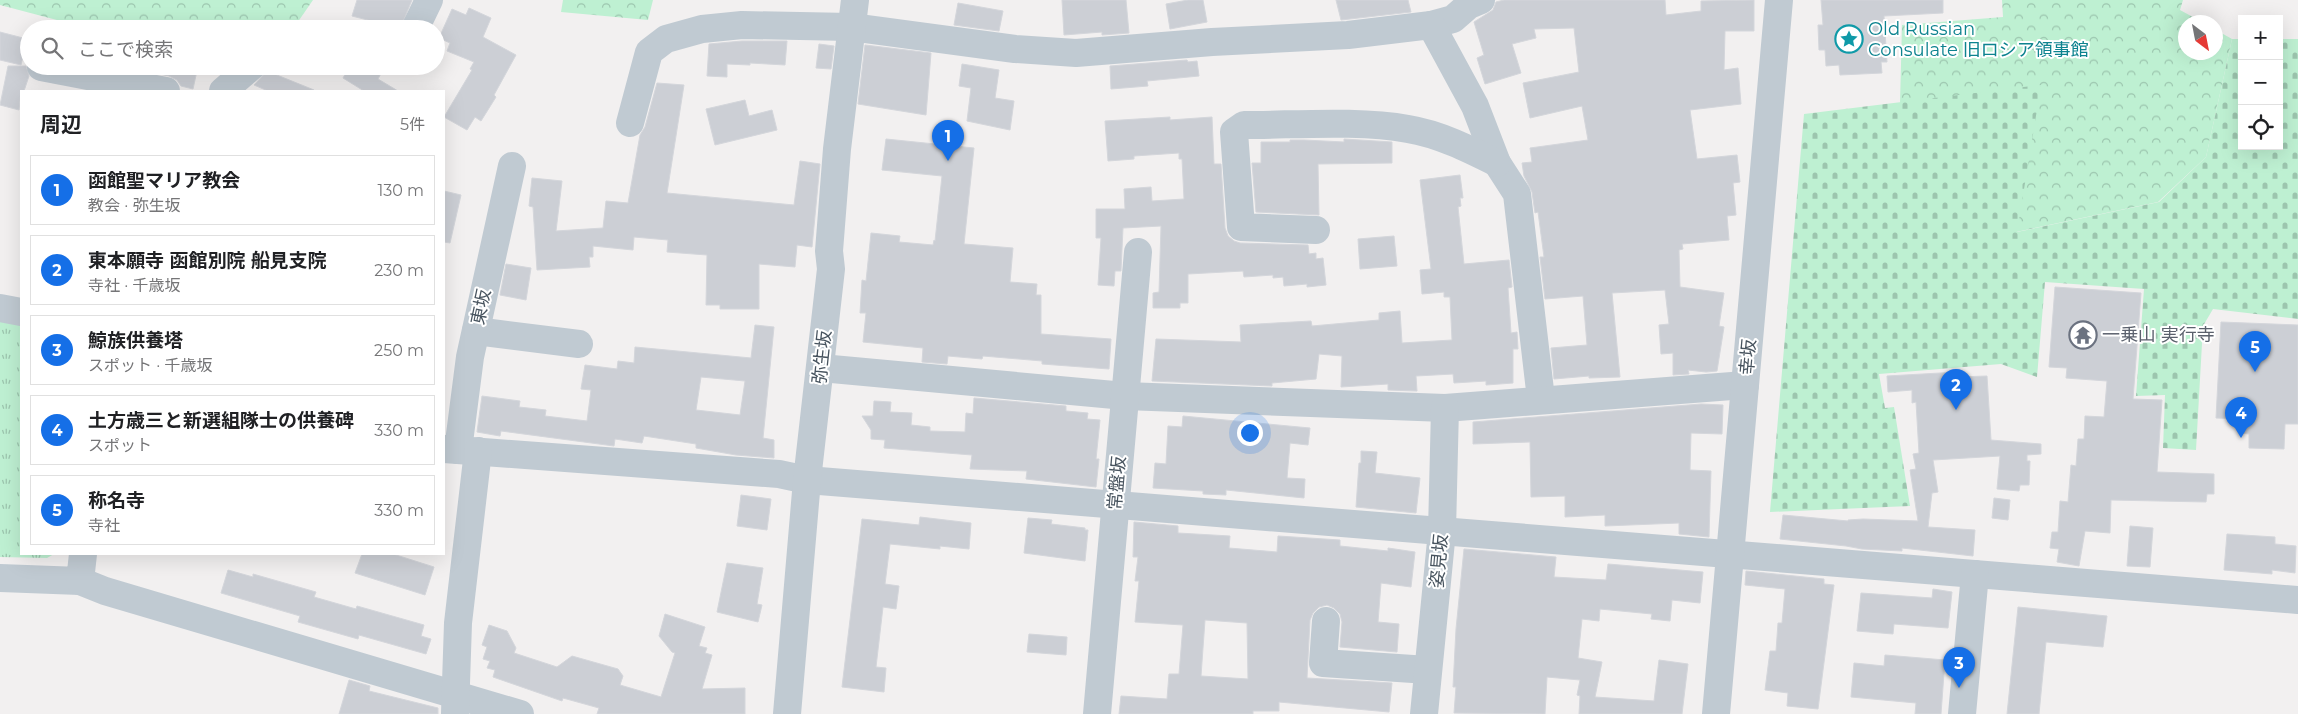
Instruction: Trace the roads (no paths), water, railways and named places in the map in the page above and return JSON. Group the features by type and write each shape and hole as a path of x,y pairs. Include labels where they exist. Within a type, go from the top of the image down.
{"street":[{"path":"419,20 429,0"},
{"name":"弥生坂","path":"787,714 807,480 831,269 829,251 837,149 855,0"},
{"path":"630,123 649,52 666,40 702,29 742,25 851,27 1016,49 1076,53 1212,42 1348,35 1431,25 1453,19 1469,5 1481,0"},
{"name":"幸坂","path":"1716,714 1779,0"},
{"path":"1431,25 1474,106 1497,162 1517,194 1540,399"},
{"path":"83,75 161,90"},
{"path":"224,90 242,75"},
{"path":"1316,230 1240,226 1234,132 1244,125 1370,125 1408,129 1442,138 1497,162"},
{"name":"東坂","path":"456,705 460,450 469,364 512,166"},
{"name":"常盤坂","path":"1097,714 1138,252"},
{"path":"0,308 20,312"},
{"path":"476,331 579,344"},
{"path":"821,368 1125,396 1445,408 1540,399 1746,385"},
{"name":"姿見坂","path":"1424,714 1442,531 1445,408"},
{"path":"460,450 779,474 807,480 2298,600"},
{"path":"80,581 82,555"},
{"path":"1962,714 1975,574"},
{"path":"0,578 80,581 456,705 520,714"},
{"path":"1326,621 1323,663 1428,670"}],"place":[{"name":"Old Russian Consulate 旧ロシア領事館","path":"1849,39"},
{"name":"函館聖マリア教会","path":"948,161"},
{"name":"一乗山 実行寺","path":"2083,335"},
{"name":"称名寺","path":"2255,372"},
{"name":"東本願寺 函館別院 船見支院","path":"1956,410"},
{"name":"土方歳三と新選組隊士の供養碑","path":"2241,438"},
{"name":"鯨族供養塔","path":"1959,688"}]}
